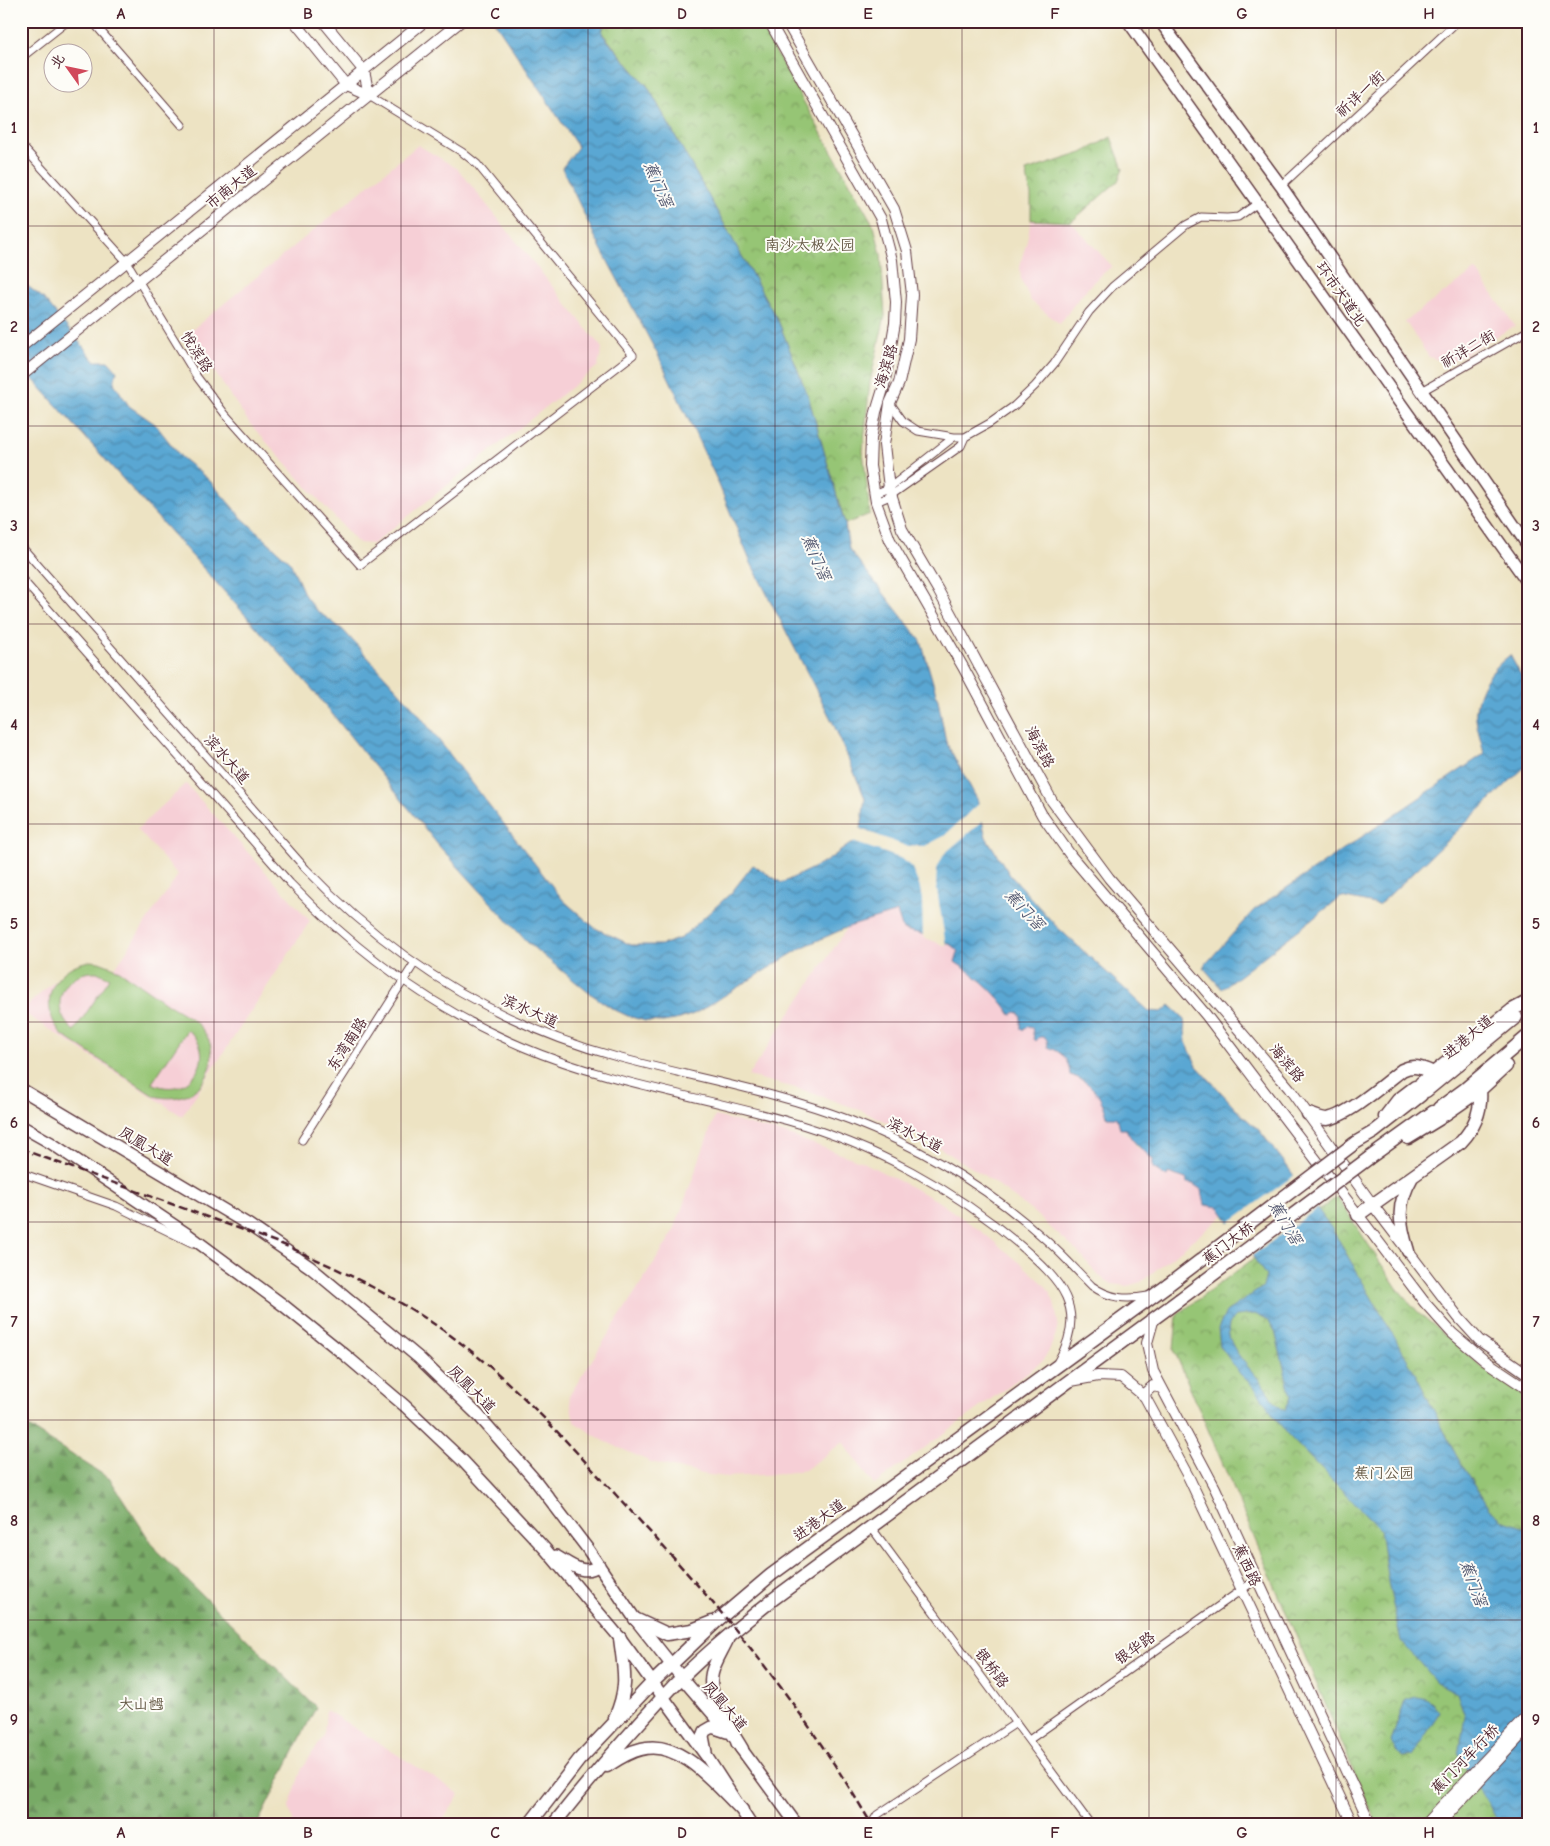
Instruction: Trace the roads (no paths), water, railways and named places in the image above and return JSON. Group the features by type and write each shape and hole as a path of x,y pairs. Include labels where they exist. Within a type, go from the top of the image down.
{"highway":[{"path":"1421,1089 1434,1073 1512,1010 1529,1001"},
{"name":"进港大道","path":"1421,1089 1500,1032 1529,1006"},
{"path":"1439,1114 1465,1089 1529,1035"},
{"path":"1439,1114 1480,1090 1529,1043"},
{"path":"1308,1114 1326,1119 1341,1113 1353,1107 1410,1066 1434,1073"},
{"name":"蕉门大桥","path":"1168,1285 1355,1143 1374,1132 1398,1100 1421,1089"},
{"path":"1358,1216 1372,1204 1461,1142 1470,1132 1478,1114 1481,1101 1480,1090"},
{"name":"蕉门大桥","path":"1154,1318 1387,1145 1413,1137 1439,1114"},
{"path":"1408,1251 1399,1216 1405,1188 1412,1176"},
{"name":"进港大道","path":"529,1825 579,1760 653,1682 719,1619 771,1575 1168,1285"},
{"path":"553,1825 594,1774 664,1696 732,1633 772,1600 1154,1318"},
{"path":"635,1619 667,1634 692,1630 719,1619"},
{"path":"732,1633 716,1661 712,1674 712,1690 716,1702 742,1749"},
{"path":"612,1725 621,1703 625,1686 625,1671 620,1638"},
{"path":"598,1739 608,1740 613,1747 613,1752"},
{"path":"594,1774 625,1754 643,1748 661,1748 677,1753 696,1765 742,1810"}],"main road":[{"name":"环市大道北","path":"1128,21 1529,584"},
{"name":"环市大道北","path":"1160,21 1281,186 1529,547"},
{"name":"凤凰大道","path":"21,1089 249,1225 310,1266 419,1358 479,1416 535,1480 599,1565 635,1619 682,1678 729,1732 797,1825"},
{"path":"21,1126 51,1143 188,1234 284,1305 405,1406 463,1461 546,1550 620,1638 708,1757 752,1825"},
{"path":"546,1550 584,1570 590,1571 599,1565"},
{"path":"708,1757 704,1743 704,1731 712,1727 729,1732"}],"street":[{"path":"21,58 68,21"},
{"path":"92,21 182,125"},
{"path":"294,21 346,85 369,95"},
{"path":"323,21 364,71 369,95"},
{"name":"市南大道","path":"21,346 425,21"},
{"name":"市南大道","path":"21,376 461,21"},
{"name":"海滨路","path":"768,21 881,219 892,260 896,323 889,365 876,412 871,439 870,466 875,498 890,540 963,667 1042,814 1072,856 1193,999 1402,1275 1452,1333 1484,1360 1529,1390"},
{"name":"海滨路","path":"786,21 894,208 901,229 910,273 912,317 905,361 890,403 884,446 889,492 902,528 938,590 1052,801 1109,878 1289,1088 1372,1204 1459,1318 1479,1340 1529,1375"},
{"name":"祈详一街","path":"1281,186 1458,21"},
{"name":"悦滨路","path":"21,146 127,262 188,364 210,396 360,565 633,355 477,164 462,152 369,95"},
{"path":"890,403 903,421 918,431 954,438 965,437 990,423 1014,406 1035,386 1054,364 1089,312 1112,288 1186,225 1201,217 1238,217 1258,203"},
{"name":"祈详二街","path":"1422,391 1529,330"},
{"path":"875,498 889,492 961,446 965,437"},
{"path":"889,492 954,438"},
{"name":"滨水大道","path":"21,546 306,869 356,918 414,964 476,1002 560,1039 620,1058 796,1101 877,1131 929,1157 1002,1204 1046,1240 1100,1292 1109,1296 1128,1299 1153,1296"},
{"path":"21,578 296,889 360,949 403,981 466,1020 546,1056 614,1078 763,1114 817,1130 869,1150 943,1189 1011,1238 1053,1275 1061,1286 1066,1298 1071,1324 1065,1349 1050,1371"},
{"name":"东湾南路","path":"302,1140 414,964"},
{"path":"21,1173 116,1206 197,1245 220,1259"},
{"name":"蕉西路","path":"1154,1318 1147,1343 1153,1371 1215,1488 1371,1825"},
{"name":"蕉西路","path":"1068,1382 1098,1376 1121,1377 1146,1397 1189,1478 1353,1825"},
{"path":"1146,1397 1149,1388 1158,1386 1162,1388"},
{"name":"银桥路","path":"871,1528 1091,1825"},
{"name":"银华路","path":"1029,1740 1257,1579"},
{"name":"蕉门河车行桥","path":"1424,1825 1529,1714"},
{"path":"871,1825 877,1814 1016,1723"},
{"name":"蕉门河车行桥","path":"1438,1825 1529,1727"}],"water":[{"name":"蕉门滘","path":"494,21 604,21 602,34 648,87 779,323 808,396 845,524 849,549 921,641 938,700 946,742 977,799 986,837 1010,875 1056,926 1149,1011 1162,1012 1170,1005 1184,1018 1186,1042 1197,1066 1243,1116 1259,1130 1332,1229 1414,1371 1456,1455 1489,1509 1504,1521 1529,1529 1529,1825 1501,1825 1459,1755 1465,1716 1457,1693 1436,1682 1401,1641 1388,1582 1380,1529 1289,1436 1255,1388 1240,1374 1220,1346 1218,1329 1226,1312 1263,1287 1266,1276 1219,1207 1205,1205 1202,1190 1193,1184 1187,1183 1186,1179 1168,1173 1167,1177 1153,1168 1153,1160 1128,1134 1126,1129 1120,1129 1117,1117 1107,1117 1099,1096 1090,1085 1070,1075 1066,1060 1057,1051 1048,1047 1045,1037 1039,1037 1036,1041 1032,1027 1028,1026 1023,1031 1021,1029 1019,1013 1015,1012 1011,1015 986,986 955,962 958,952 954,947 933,937 903,930 897,912 848,927 803,947 696,1013 680,1019 663,1022 645,1021 613,1009 588,992 528,943 439,846 312,689 21,366 21,281 43,298 95,361 108,361 117,371 114,383 129,406 155,424 181,457 209,480 240,516 290,562 305,596 316,610 343,630 413,707 563,900 595,928 631,945 661,945 681,938 731,893 753,865 782,883 825,862 860,837 865,798 833,723 750,561 717,480 659,357 597,241 562,168 578,147","holes":["1255,1314 1269,1321 1275,1331 1291,1397 1285,1411 1274,1401 1239,1355 1230,1340 1228,1332 1230,1324 1236,1316"]},
{"path":"1510,655 1529,690 1529,763 1379,905 1341,897 1222,989 1203,967 1254,910 1484,754 1476,719 1478,700 1490,675"},
{"path":"1416,1697 1429,1701 1439,1711 1412,1756 1402,1758 1391,1742 1405,1700"}],"railway":[{"path":"21,1149 284,1245 393,1298 434,1324 476,1355 519,1393 559,1433 706,1594 760,1660 800,1714 872,1825"}],"park label":[{"name":"南沙太极公园","path":"810,245"},
{"name":"蕉门公园","path":"1384,1473"},
{"name":"大山乸","path":"141,1704"}]}
